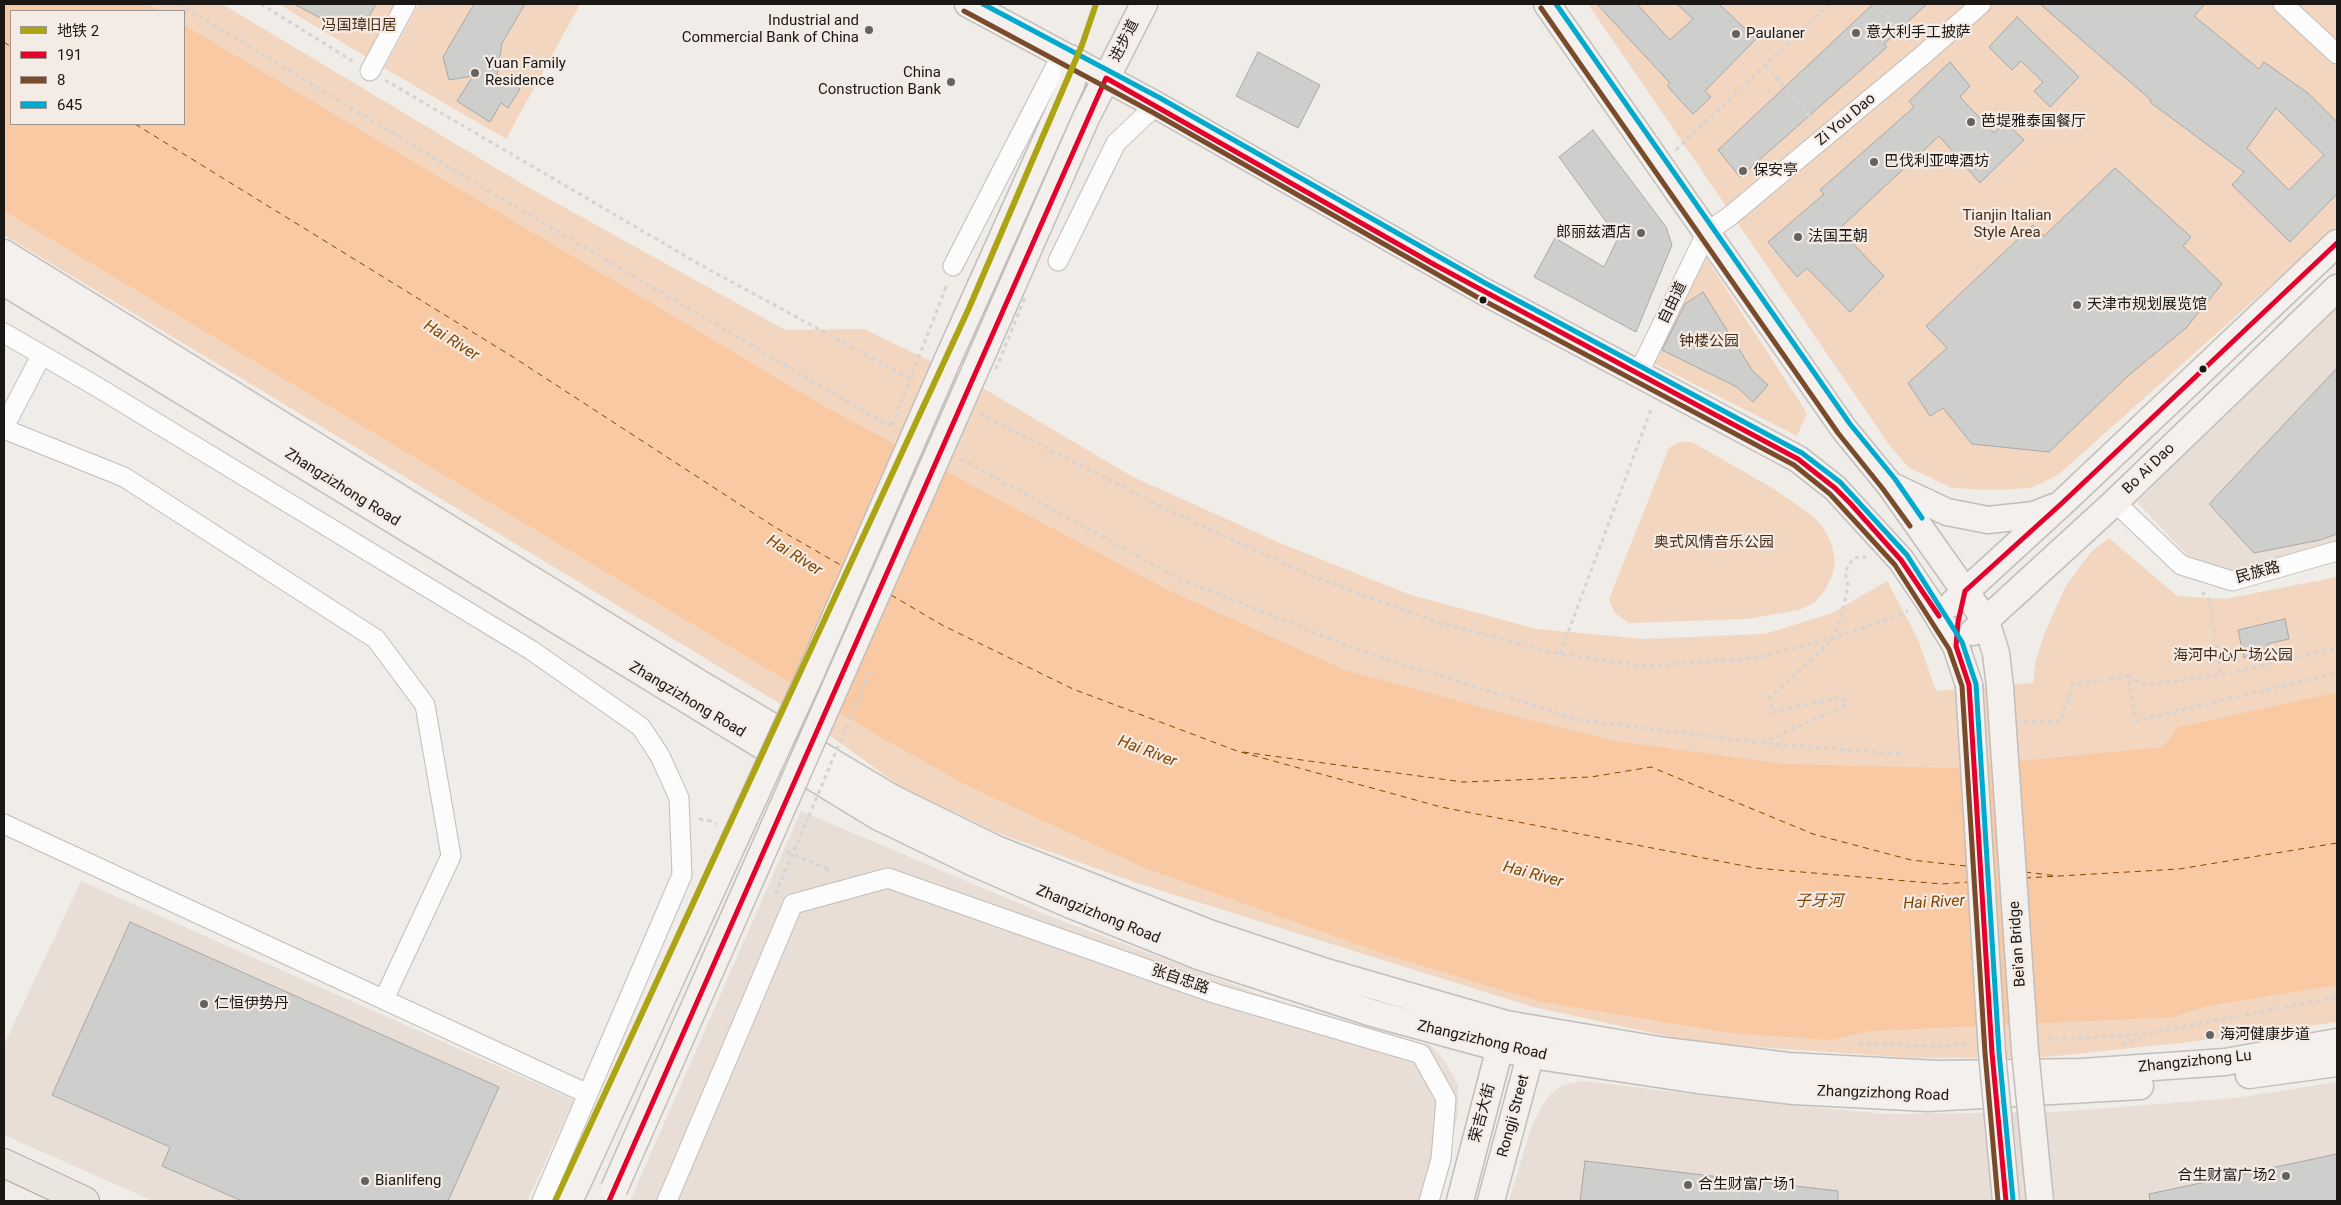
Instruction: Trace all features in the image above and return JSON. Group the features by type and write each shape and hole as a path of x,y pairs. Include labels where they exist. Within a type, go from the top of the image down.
{"main road":[{"path":"4,1163 85,1201"}],"street":[{"path":"370,71 406,4"},
{"path":"968,4 1156,105 1435,265 1798,459 1835,488 1901,560 1954,606 1996,653"},
{"name":"进步道","path":"612,1195 974,373 1106,78 1144,4"},
{"path":"1547,4 1844,429 1889,484 1954,606 1956,646 1969,685 1992,1053 2006,1201"},
{"name":"Zi You Dao","path":"1707,232 1730,216 1827,136 1981,4"},
{"path":"2284,4 2337,54"},
{"path":"953,266 1066,56"},
{"path":"569,1201 806,684 947,361 1072,82 1074,71 1066,56"},
{"path":"1058,261 1116,143 1156,105"},
{"name":"自由道","path":"1649,380 1707,232"},
{"path":"1954,606 2337,243"},
{"name":"Zhangzizhong Road","path":"4,253 699,682 892,798 996,849 1208,933 1326,972 1503,1036"},
{"name":"Zhangzizhong Road","path":"4,282 877,816 992,871 1201,957 1372,1013 1503,1036 1698,1080 1784,1090 1928,1098 2085,1091 2189,1082 2337,1063"},
{"name":"Bo Ai Dao","path":"2014,593 2115,502 2337,288"},
{"path":"4,333 94,385 531,650 641,727 660,756 679,798 682,875 542,1201"},
{"path":"41,356 4,428 124,476 376,639 425,705 451,856 384,999"},
{"path":"1889,484 1947,512 1988,520 2034,515 2061,504"},
{"name":"民族路","path":"2115,502 2181,565 2232,581 2337,551"},
{"path":"1954,606 1996,604 2014,593"},
{"path":"1996,653 1996,638 2002,616 2014,593"},
{"name":"Bei'an Bridge","path":"1996,653 2000,686 2025,1050 2040,1201"},
{"path":"4,824 588,1094"},
{"name":"张自忠路","path":"793,904 888,878 1217,994 1420,1054 1446,1099 1441,1159 1429,1201"},
{"path":"667,1201 793,904"},
{"name":"荣吉大街","path":"1460,1201 1503,1036"},
{"name":"Zhangzizhong Lu","path":"1534,1043 1665,1051 1788,1066 1937,1074 2082,1072 2225,1062 2337,1042"},
{"name":"Rongji Street","path":"1491,1201 1534,1043"}],"path":[{"path":"179,4 492,193 870,415 895,427"},
{"path":"261,4 370,71 699,264 918,382"},
{"path":"1660,164 1829,4"},
{"path":"1875,4 1923,55"},
{"path":"1765,65 1827,136"},
{"path":"1560,654 1649,380"},
{"path":"971,410 1176,514 1312,576 1443,624 1560,654 1647,666 1755,658 1954,606"},
{"path":"954,456 1176,576 1355,649 1580,720 1762,743 1900,754"},
{"path":"1762,743 1846,705 1842,697 1773,712 1770,698 1834,638 1843,611 1848,585 1845,572 1853,558 1901,560"},
{"path":"2181,565 2209,600 2221,675"},
{"path":"2002,721 2061,721 2072,684 2128,676 2145,684 2221,675 2337,648"},
{"path":"2128,676 2136,722 2337,673"},
{"path":"793,904 776,892 809,816"},
{"path":"2038,1041 2145,1034 2337,997"},
{"path":"2122,1044 2131,1043 2145,1034"},
{"path":"1859,1044 1940,1046 1979,1044"}],"shaded area":[{"path":"2337,306 2337,544 2216,586 2137,502"},
{"path":"801,811 1049,916 1258,994 1432,1046 1446,1063 1458,1085 1458,1114 1434,1201 630,1201"},
{"name":"仁恒伊势丹","path":"81,881 574,1100 527,1201 153,1201 4,1135 4,1045"},
{"path":"1583,1081 1742,1100 1886,1114 2056,1112 2235,1098 2337,1082 2337,1201 1509,1201 1531,1128 1542,1106 1551,1094 1563,1085"}],"green space":[{"name":"子牙河","path":"4,4 222,4 526,186 785,330 864,329 966,378 1133,477 1280,543 1411,595 1537,629 1644,639 1765,634 1832,613 1887,581 1918,639 1936,691 2033,683 2036,660 2045,632 2066,586 2091,552 2109,538 2177,596 2225,599 2337,577 2337,692 2178,727 2337,694 2337,1022 2181,1043 2046,1057 1915,1058 1699,1043 1533,1007 1137,883 998,833 900,786 814,724 4,235"},
{"name":"冯国璋旧居","path":"279,4 397,4 368,58"},
{"path":"419,4 580,4 506,139 384,68"},
{"name":"Tianjin Italian Style Area","path":"1588,4 2337,4 2337,226 2058,475 2031,488 1994,490 1952,488 1908,467 1890,446"},
{"name":"钟楼公园","path":"1704,255 1807,413 1797,436 1651,362"},
{"name":"奥式风情音乐公园","path":"1680,442 1692,442 1774,489 1813,516 1825,530 1832,545 1835,561 1832,576 1825,590 1815,602 1799,610 1747,619 1629,623 1615,613 1609,599 1669,448"}],"water":[{"name":"子牙河","path":"4,4 147,4 158,10 10,10 10,125 185,125 185,26 829,409 1168,590 1345,670 1525,719 1616,741 1783,764 1949,768 2163,747 2178,727 2337,692 2337,985 2207,1006 2174,1017 1869,1031 1831,1040 1731,1033 1542,1002 1387,955 1145,868 968,786 889,742 4,211"}],"building":[{"path":"294,4 376,4 364,25 339,28"},
{"path":"474,4 525,4 502,43 497,75 520,89 508,108 501,103 490,122 457,101 473,76 449,80 443,57"},
{"path":"1597,4 1637,4 1670,40 1693,19 1677,4 1719,4 1756,39 1705,91 1711,97 1693,114 1667,86 1670,83"},
{"path":"1873,4 1927,4 1884,44 1887,47 1740,177 1718,150"},
{"path":"2040,4 2205,4 2194,16 2259,69 2264,62 2309,94 2337,122 2337,194 2290,242 2232,185 2244,172 2150,102 2151,100","holes":["2276,108 2324,155 2289,190 2247,148"]},
{"path":"2017,17 2079,77 2050,107 2034,91 2043,82 2021,61 2012,70 1989,47"},
{"path":"1258,52 1320,85 1298,128 1236,96"},
{"path":"1950,62 1970,86 1960,97 1994,133 2005,122 2024,140 1980,183 1939,136 1839,229 1884,276 1850,312 1807,268 1797,277 1768,242 1824,194 1820,190 1914,107 1909,101"},
{"name":"郎丽兹酒店","path":"1593,130 1666,227 1672,245 1636,332 1534,277 1555,238 1604,267 1618,238 1559,157"},
{"name":"天津市规划展览馆","path":"2115,168 2191,237 2183,246 2222,284 2186,328 2129,375 2049,452 1972,444 1943,408 1930,416 1908,383 1947,348 1926,326 2033,225 2044,236"},
{"path":"1703,292 1752,370 1768,385 1753,402 1737,387 1662,350 1685,304"},
{"path":"2337,368 2337,534 2320,540 2254,553 2209,504"},
{"path":"2285,619 2289,639 2267,644 2269,652 2244,658 2238,630"},
{"name":"仁恒伊势丹","path":"130,922 499,1087 448,1201 242,1201 162,1166 170,1147 52,1095"},
{"name":"合生财富广场2","path":"2337,1154 2337,1201 2150,1201 2149,1194"},
{"name":"合生财富广场1","path":"1585,1161 1838,1191 1838,1201 1580,1201"}],"ferry route":[{"path":"4,42 10,46"},
{"path":"137,125 513,357 773,526 844,567"},
{"path":"891,595 942,625 1073,689 1237,751 1441,807 1755,868 1942,884 1969,882"},
{"path":"1243,752 1463,782 1591,777 1651,767 1813,834 1911,860 1966,866"},
{"path":"2025,878 2179,869 2337,843"},
{"path":"2025,872 2058,876"}],"metro line":[{"name":"2","path":"555,1201 969,308 1082,45 1096,4"}],"transit line":[{"name":"645","path":"983,4 1160,98 1485,283 1802,453 1840,482 1907,555 1962,642 1976,684 1999,1052 2013,1200"},
{"name":"645","path":"1556,4 1850,424 1895,479 1922,518"},
{"name":"8","path":"1541,8 1838,433 1910,526"},
{"name":"8","path":"964,11 1152,112 1477,297 1794,465 1830,494 1895,565 1949,649 1962,686 1985,1053 1998,1201"},
{"name":"191","path":"609,1201 1106,78 1435,265 1798,459 1835,488 1850,503 1901,560 1939,616"},
{"name":"191","path":"2006,1201 1992,1053 1969,685 1956,646 1958,622 1965,591 2061,504 2337,243"}],"place":[{"name":"Industrial and Commercial Bank of China","path":"869,30"},
{"name":"意大利手工披萨","path":"1856,33"},
{"name":"Paulaner","path":"1736,34"},
{"name":"Yuan Family Residence","path":"475,73"},
{"name":"China Construction Bank","path":"951,82"},
{"name":"芭堤雅泰国餐厅","path":"1971,122"},
{"name":"巴伐利亚啤酒坊","path":"1874,162"},
{"name":"保安亭","path":"1743,171"},
{"name":"郎丽兹酒店","path":"1641,233"},
{"name":"法国王朝","path":"1798,237"},
{"name":"天津市规划展览馆","path":"2077,305"},
{"name":"仁恒伊势丹","path":"204,1004"},
{"name":"海河健康步道","path":"2210,1035"},
{"name":"合生财富广场2","path":"2286,1176"},
{"name":"Bianlifeng","path":"365,1181"},
{"name":"合生财富广场1","path":"1688,1185"}],"water label":[{"name":"Hai River","path":"451,341"},
{"name":"Hai River","path":"794,556"},
{"name":"Hai River","path":"1147,752"},
{"name":"Hai River","path":"1533,875"},
{"name":"Hai River","path":"1934,903"}],"park label":[{"name":"海河中心广场公园","path":"2233,656"}]}
